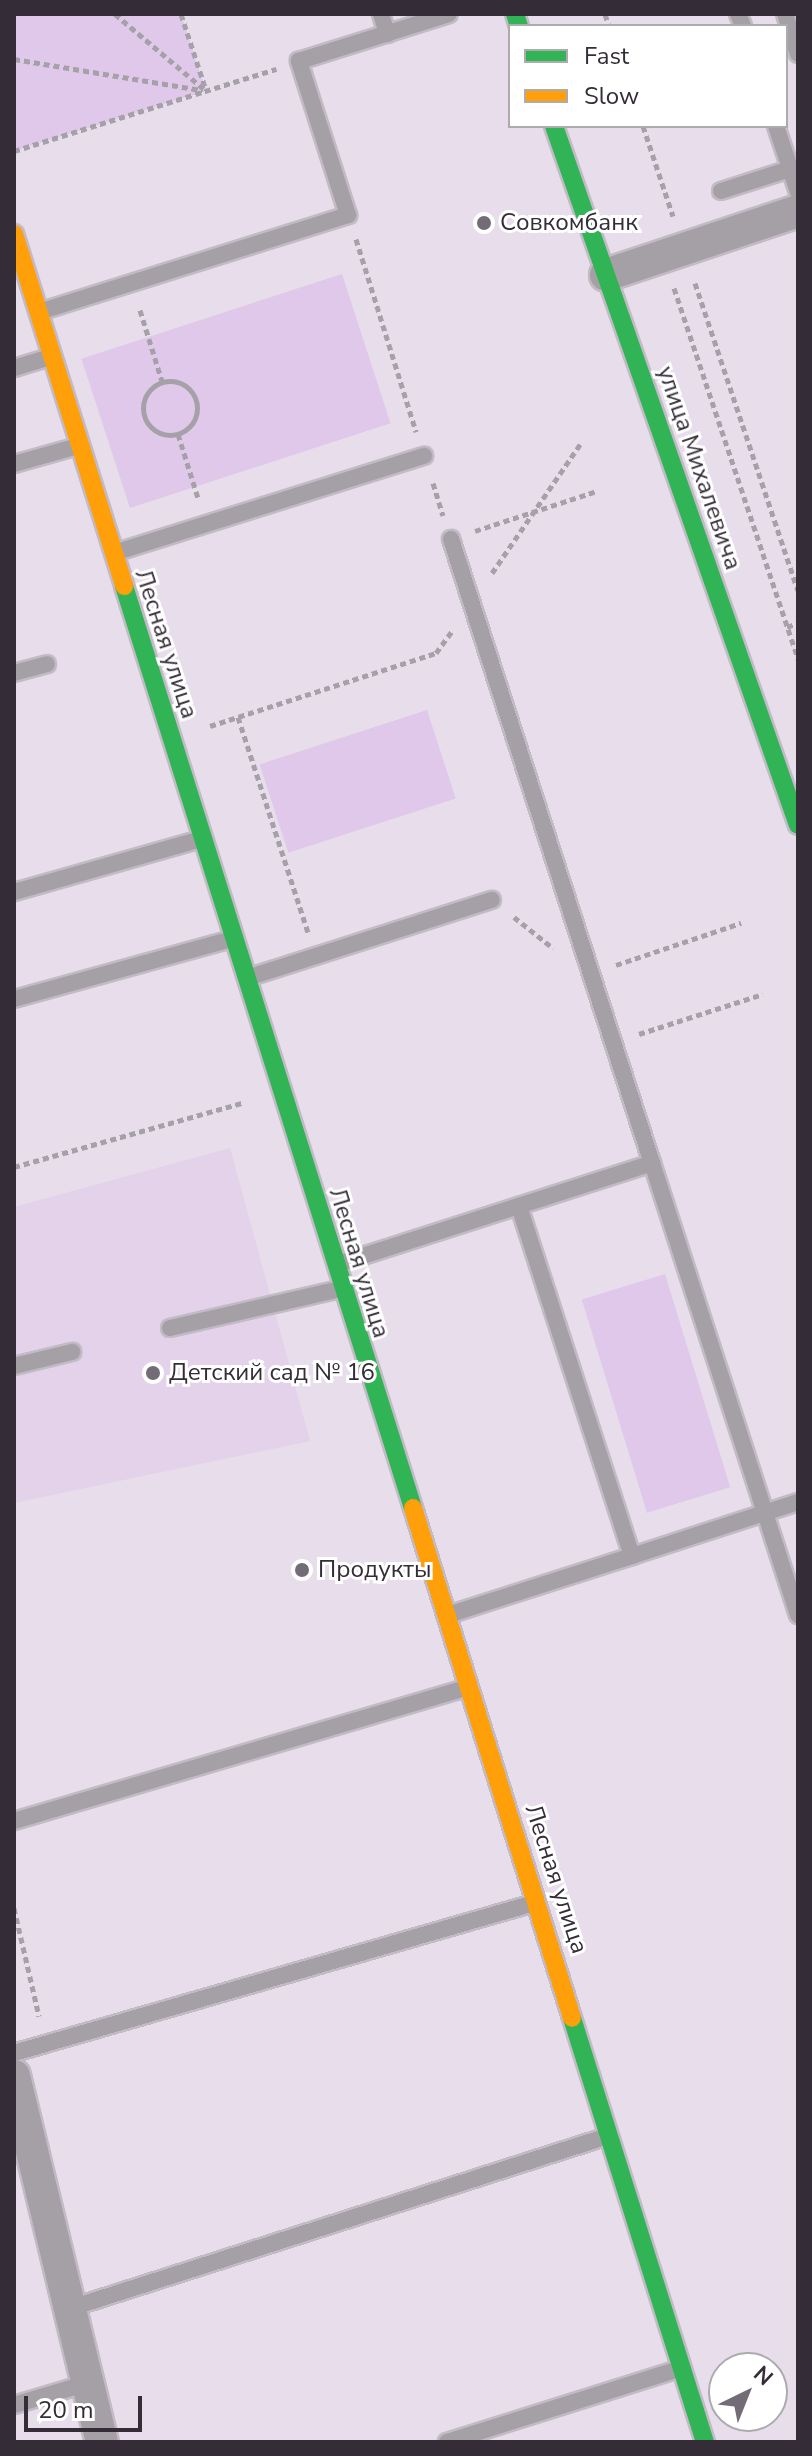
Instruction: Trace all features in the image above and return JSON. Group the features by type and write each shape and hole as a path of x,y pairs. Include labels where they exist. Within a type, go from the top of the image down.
{"street":[{"name":"улица Михалевича","path":"555,128 798,825"},
{"path":"606,275 798,211"},
{"name":"Лесная улица","path":"14,234 36,313 336,1265 340,1289 539,1902 705,2442"},
{"path":"14,2076 102,2442"}],"lane":[{"path":"381,14 387,34"},
{"path":"36,313 348,215 299,61 449,14"},
{"path":"785,14 798,54"},
{"path":"777,128 798,192"},
{"path":"721,191 790,169"},
{"path":"14,368 51,357"},
{"path":"14,464 78,446"},
{"path":"112,554 424,456"},
{"path":"451,539 609,1044 652,1163 798,1615"},
{"path":"14,673 47,664"},
{"path":"14,892 202,839"},
{"path":"246,979 492,900"},
{"path":"14,999 233,939"},
{"path":"336,1265 652,1163"},
{"path":"519,1206 632,1556"},
{"path":"170,1328 340,1289"},
{"path":"14,1366 72,1352"},
{"path":"446,1616 798,1502"},
{"path":"14,1821 468,1687"},
{"path":"14,2053 539,1902"},
{"path":"71,2308 609,2135"},
{"path":"447,2442 681,2368"},
{"path":"14,2405 88,2383"}],"path":[{"path":"115,14 206,91"},
{"path":"181,14 206,91"},
{"path":"14,59 206,91"},
{"path":"14,151 299,61"},
{"path":"643,128 673,252 798,659"},
{"path":"348,215 451,539 597,491"},
{"path":"673,252 798,590"},
{"path":"131,283 162,381"},
{"path":"162,381 193,392 198,408 178,434"},
{"path":"162,381 148,392 148,424 178,434"},
{"path":"178,434 207,524"},
{"path":"171,739 436,653 581,443"},
{"path":"787,627 798,623"},
{"path":"238,717 316,956"},
{"path":"609,1044 763,994"},
{"path":"14,1167 281,1092"}],"shaded area":[{"path":"14,14 181,14 206,91 14,151"},
{"path":"342,274 391,423 130,508 81,359"},
{"path":"427,710 456,798 288,853 260,764"},
{"name":"Детский сад № 16","path":"230,1148 310,1441 14,1503 14,1207"},
{"path":"665,1274 730,1487 647,1513 582,1299"}],"traffic: fast":[{"path":"515,14 518,24"},
{"path":"555,128 798,825"},
{"path":"124,586 413,1508"},
{"path":"572,2018 705,2442"}],"traffic: slow":[{"path":"14,234 124,586"},
{"path":"413,1508 572,2018"}],"place":[{"name":"Совкомбанк","path":"484,223"},
{"name":"Детский сад № 16","path":"153,1373"},
{"name":"Продукты","path":"302,1570"}]}
